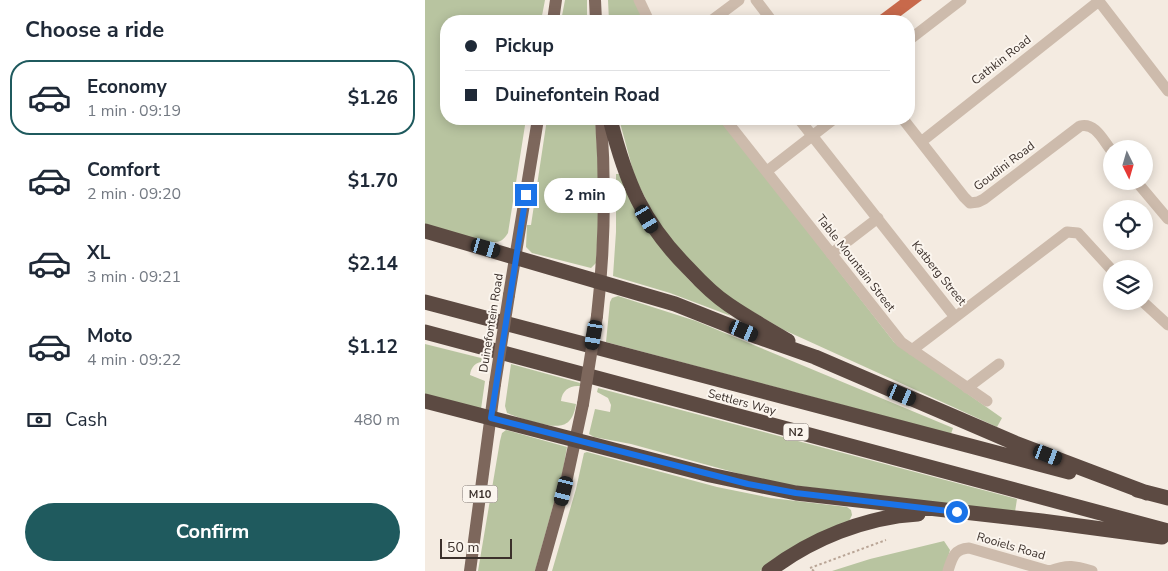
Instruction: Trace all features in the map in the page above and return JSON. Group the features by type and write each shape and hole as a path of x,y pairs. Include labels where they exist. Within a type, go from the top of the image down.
{"highway":[{"path":"612,125 625,172 640,206 655,232 701,282 727,304 815,357"},
{"path":"425,231 675,304 815,357 1015,443 1147,493"},
{"name":"Settlers Way","path":"425,302 1168,498"},
{"name":"Settlers Way","path":"425,332 1168,531"},
{"path":"425,402 710,475 796,493 1042,521 1168,538"},
{"path":"769,571 806,547 845,530 911,514 957,512"}],"main road":[{"path":"554,15 556,0"},
{"path":"595,0 596,15"},
{"name":"Duinefontein Road","path":"491,418 537,125"},
{"path":"541,571 557,518 576,440 597,316 601,282 605,200 601,125"},
{"name":"M10","path":"470,571 491,418"}],"street":[{"path":"639,0 646,15"},
{"path":"719,15 739,0"},
{"path":"756,0 768,15"},
{"path":"915,35 961,0"},
{"path":"1098,1 1168,91"},
{"name":"Cathkin Road","path":"921,142 1098,1"},
{"name":"Goudini Road","path":"908,125 967,200 974,203 984,199 1080,126 1086,124 1093,126 1104,140"},
{"name":"Table Mountain Street","path":"730,125 896,337 911,350 987,401"},
{"name":"Katberg Street","path":"804,125 955,317 1067,232 1078,233 1103,260"},
{"path":"767,171 826,125"},
{"path":"1143,190 1168,219"},
{"path":"831,254 878,218"},
{"path":"1152,310 1168,325"},
{"path":"911,350 955,317"},
{"path":"967,388 999,364"},
{"name":"Rooiels Road","path":"948,571 954,554 961,549 969,548 1050,571"},
{"path":"1050,571 1065,566 1092,571"}],"path":[{"path":"814,571 810,568 886,540"}],"green space":[{"path":"425,0 545,0 542,15 440,15 440,125 525,125 508,233 504,238 496,242 479,241 425,226"},
{"path":"565,0 587,0 587,15 562,15"},
{"path":"608,0 635,0 642,15 609,15"},
{"path":"546,125 595,125 600,190 596,263 591,268 532,253 526,247 527,225 531,225"},
{"path":"621,125 725,125 894,342 1002,418 997,427 784,330 729,298 692,266 657,221 635,178"},
{"path":"616,174 619,174 668,257 692,283 731,316 670,293 613,276 616,232"},
{"path":"618,296 696,321 953,428 951,434 606,342 610,302 612,298"},
{"path":"425,344 489,360 488,362 476,364 472,368 470,375 485,381 481,409 425,395"},
{"path":"511,364 580,383 580,386 573,386 567,389 562,397 561,401 576,404 568,422 558,426 545,425 507,413 505,406"},
{"path":"598,388 1017,499 1015,512 773,483 631,444 594,437 589,434 595,409 610,412 611,405 608,398 597,392"},
{"path":"506,430 567,447 563,470 535,571 478,571 500,441 502,433"},
{"path":"587,452 717,487 771,498 847,507 851,510 852,515 849,521 775,558 760,571 552,571 576,489 584,453"},
{"path":"944,541 950,550 944,571 832,571 870,559"}],"building":[{"path":"900,0 922,0 902,15 880,15"}],"route":[{"path":"526,195 491,418 748,484 796,493 957,512"}]}
